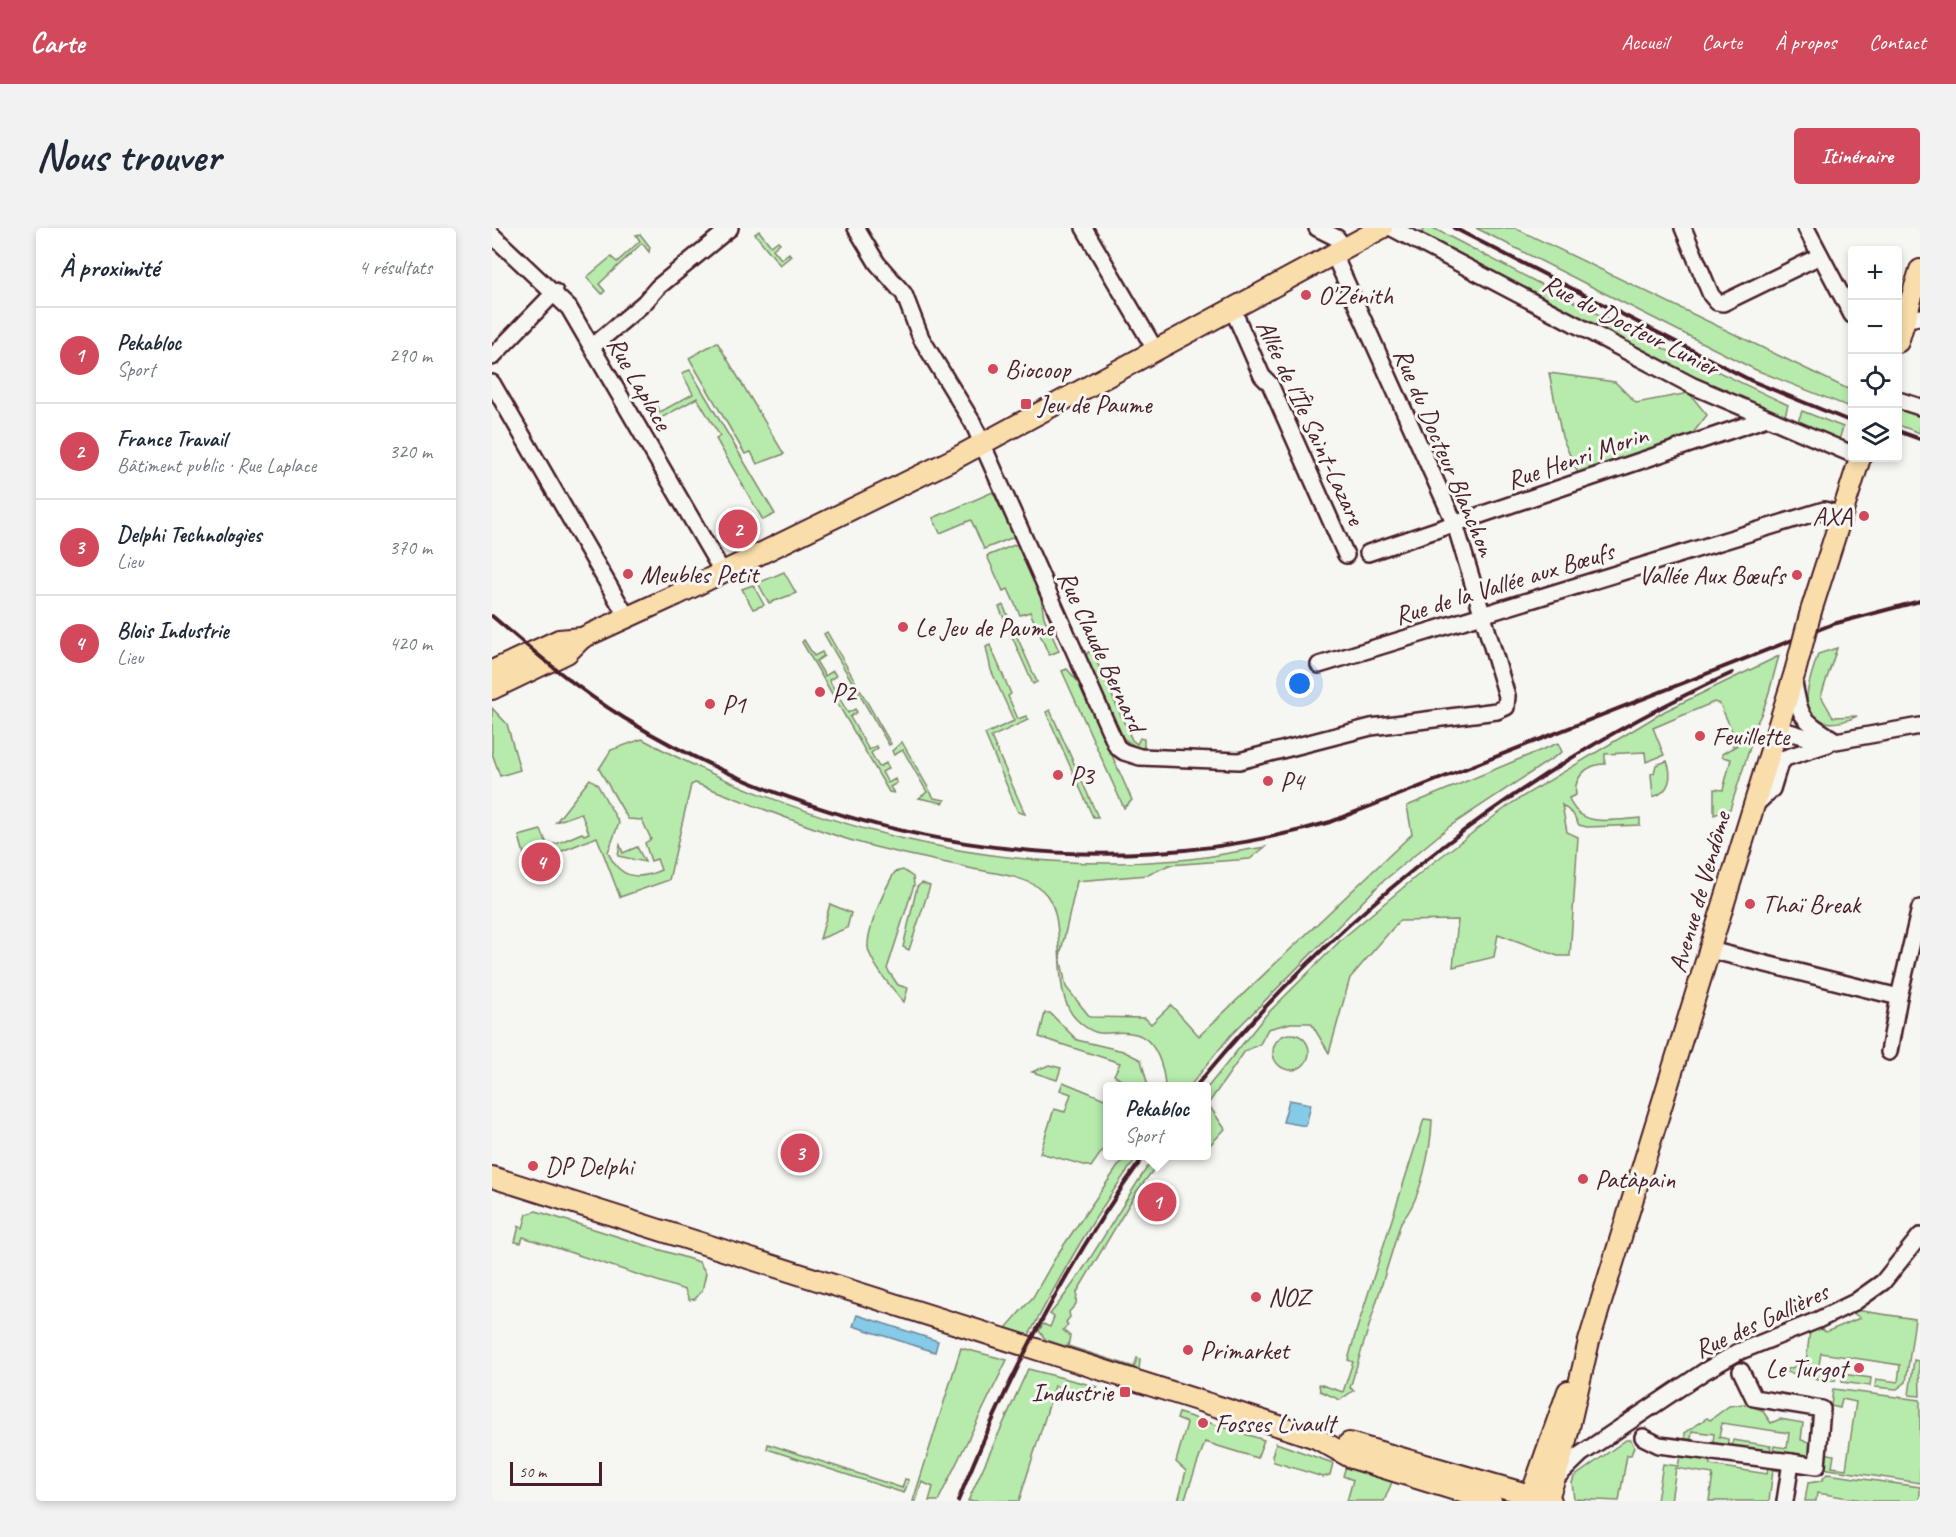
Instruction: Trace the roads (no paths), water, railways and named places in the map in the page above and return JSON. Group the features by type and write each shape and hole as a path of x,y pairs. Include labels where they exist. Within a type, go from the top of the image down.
{"main road":[{"path":"492,689 553,661 567,653 582,638 723,573 981,444 1382,228"},
{"path":"1902,335 1912,319 1920,270"},
{"name":"Avenue de Vendôme","path":"1541,1500 1554,1480 1564,1450 1589,1341 1794,674 1811,611 1859,462"},
{"path":"492,670 559,640 582,638"},
{"path":"492,1177 1316,1438 1352,1458 1495,1494 1541,1500"},
{"path":"1495,1494 1564,1450"},
{"name":"Avenue de Vendôme","path":"1541,1500 1564,1450"}],"street":[{"path":"592,347 644,303 658,287 730,228"},
{"name":"Rue Claude Bernard","path":"856,228 878,263 904,294 916,327 972,423 1117,747 1132,755 1239,761 1371,727 1497,711 1506,707"},
{"path":"1084,228 1156,351"},
{"path":"1317,228 1337,238 1340,252"},
{"name":"Rue du Docteur Lunier","path":"1392,228 1693,386 1848,452"},
{"path":"1683,228 1711,295 1717,302 1723,303 1820,256"},
{"path":"1806,228 1848,308"},
{"name":"Rue Laplace","path":"492,235 555,292 569,308 723,573"},
{"name":"Rue du Docteur Blanchon","path":"1340,252 1455,524 1507,696 1506,707"},
{"path":"492,357 555,292"},
{"name":"Allée de l'Île Saint-Lazare","path":"1233,310 1262,376 1270,384 1346,555"},
{"path":"492,383 627,617"},
{"path":"1902,401 1920,407"},
{"name":"Rue Henri Morin","path":"1368,553 1767,418"},
{"name":"Rue de la Vallée aux Bœufs","path":"1319,665 1824,510 1842,515"},
{"path":"1794,674 1802,716 1809,725 1836,741"},
{"path":"1752,807 1772,789 1779,766 1785,759 1836,741 1920,726"},
{"path":"1776,728 1813,740 1836,741"},
{"path":"1889,1052 1920,908"},
{"path":"1710,950 1899,997"},
{"name":"Rue des Gallières","path":"1564,1450 1738,1352 1818,1320 1855,1302 1883,1282 1919,1240"},
{"path":"1643,1437 1659,1445 1817,1466 1822,1409 1754,1398 1741,1371"},
{"path":"1785,1501 1791,1462"}],"water":[{"path":"1289,1100 1311,1104 1306,1126 1283,1122"},
{"path":"857,1315 938,1341 935,1352 853,1326"}],"railway":[{"path":"1454,228 1752,381 1848,420"},
{"path":"1902,432 1920,439"},
{"path":"492,616 573,682 624,718 704,761 788,797 876,824 967,843 1059,853 1151,853 1241,843 1330,822 1833,624 1920,601"},
{"path":"1200,1082 1311,960 1374,903 1440,849 1509,799 1581,752 1655,711 1732,673"},
{"path":"958,1501 997,1411 1040,1322 1089,1237 1141,1160"}],"place":[{"name":"O'Zénith","path":"1306,295"},
{"name":"Biocoop","path":"993,369"},
{"name":"Jeu de Paume","path":"1026,404"},
{"name":"AXA","path":"1864,516"},
{"name":"France Travail","path":"738,529"},
{"name":"Meubles Petit","path":"628,574"},
{"name":"Vallée Aux Bœufs","path":"1797,575"},
{"name":"Le Jeu de Paume","path":"903,627"},
{"name":"P2","path":"820,692"},
{"name":"P1","path":"710,704"},
{"name":"Feuillette","path":"1700,736"},
{"name":"P3","path":"1058,775"},
{"name":"P4","path":"1268,781"},
{"name":"Blois Industrie","path":"541,862"},
{"name":"Thaï Break","path":"1750,904"},
{"name":"Delphi Technologies","path":"800,1153"},
{"name":"DP Delphi","path":"533,1166"},
{"name":"Patàpain","path":"1583,1179"},
{"name":"Pekabloc","path":"1157,1202"},
{"name":"NOZ","path":"1256,1297"},
{"name":"Primarket","path":"1188,1350"},
{"name":"Le Turgot","path":"1859,1368"},
{"name":"Industrie","path":"1125,1392"},
{"name":"Fosses Livault","path":"1203,1423"}]}
